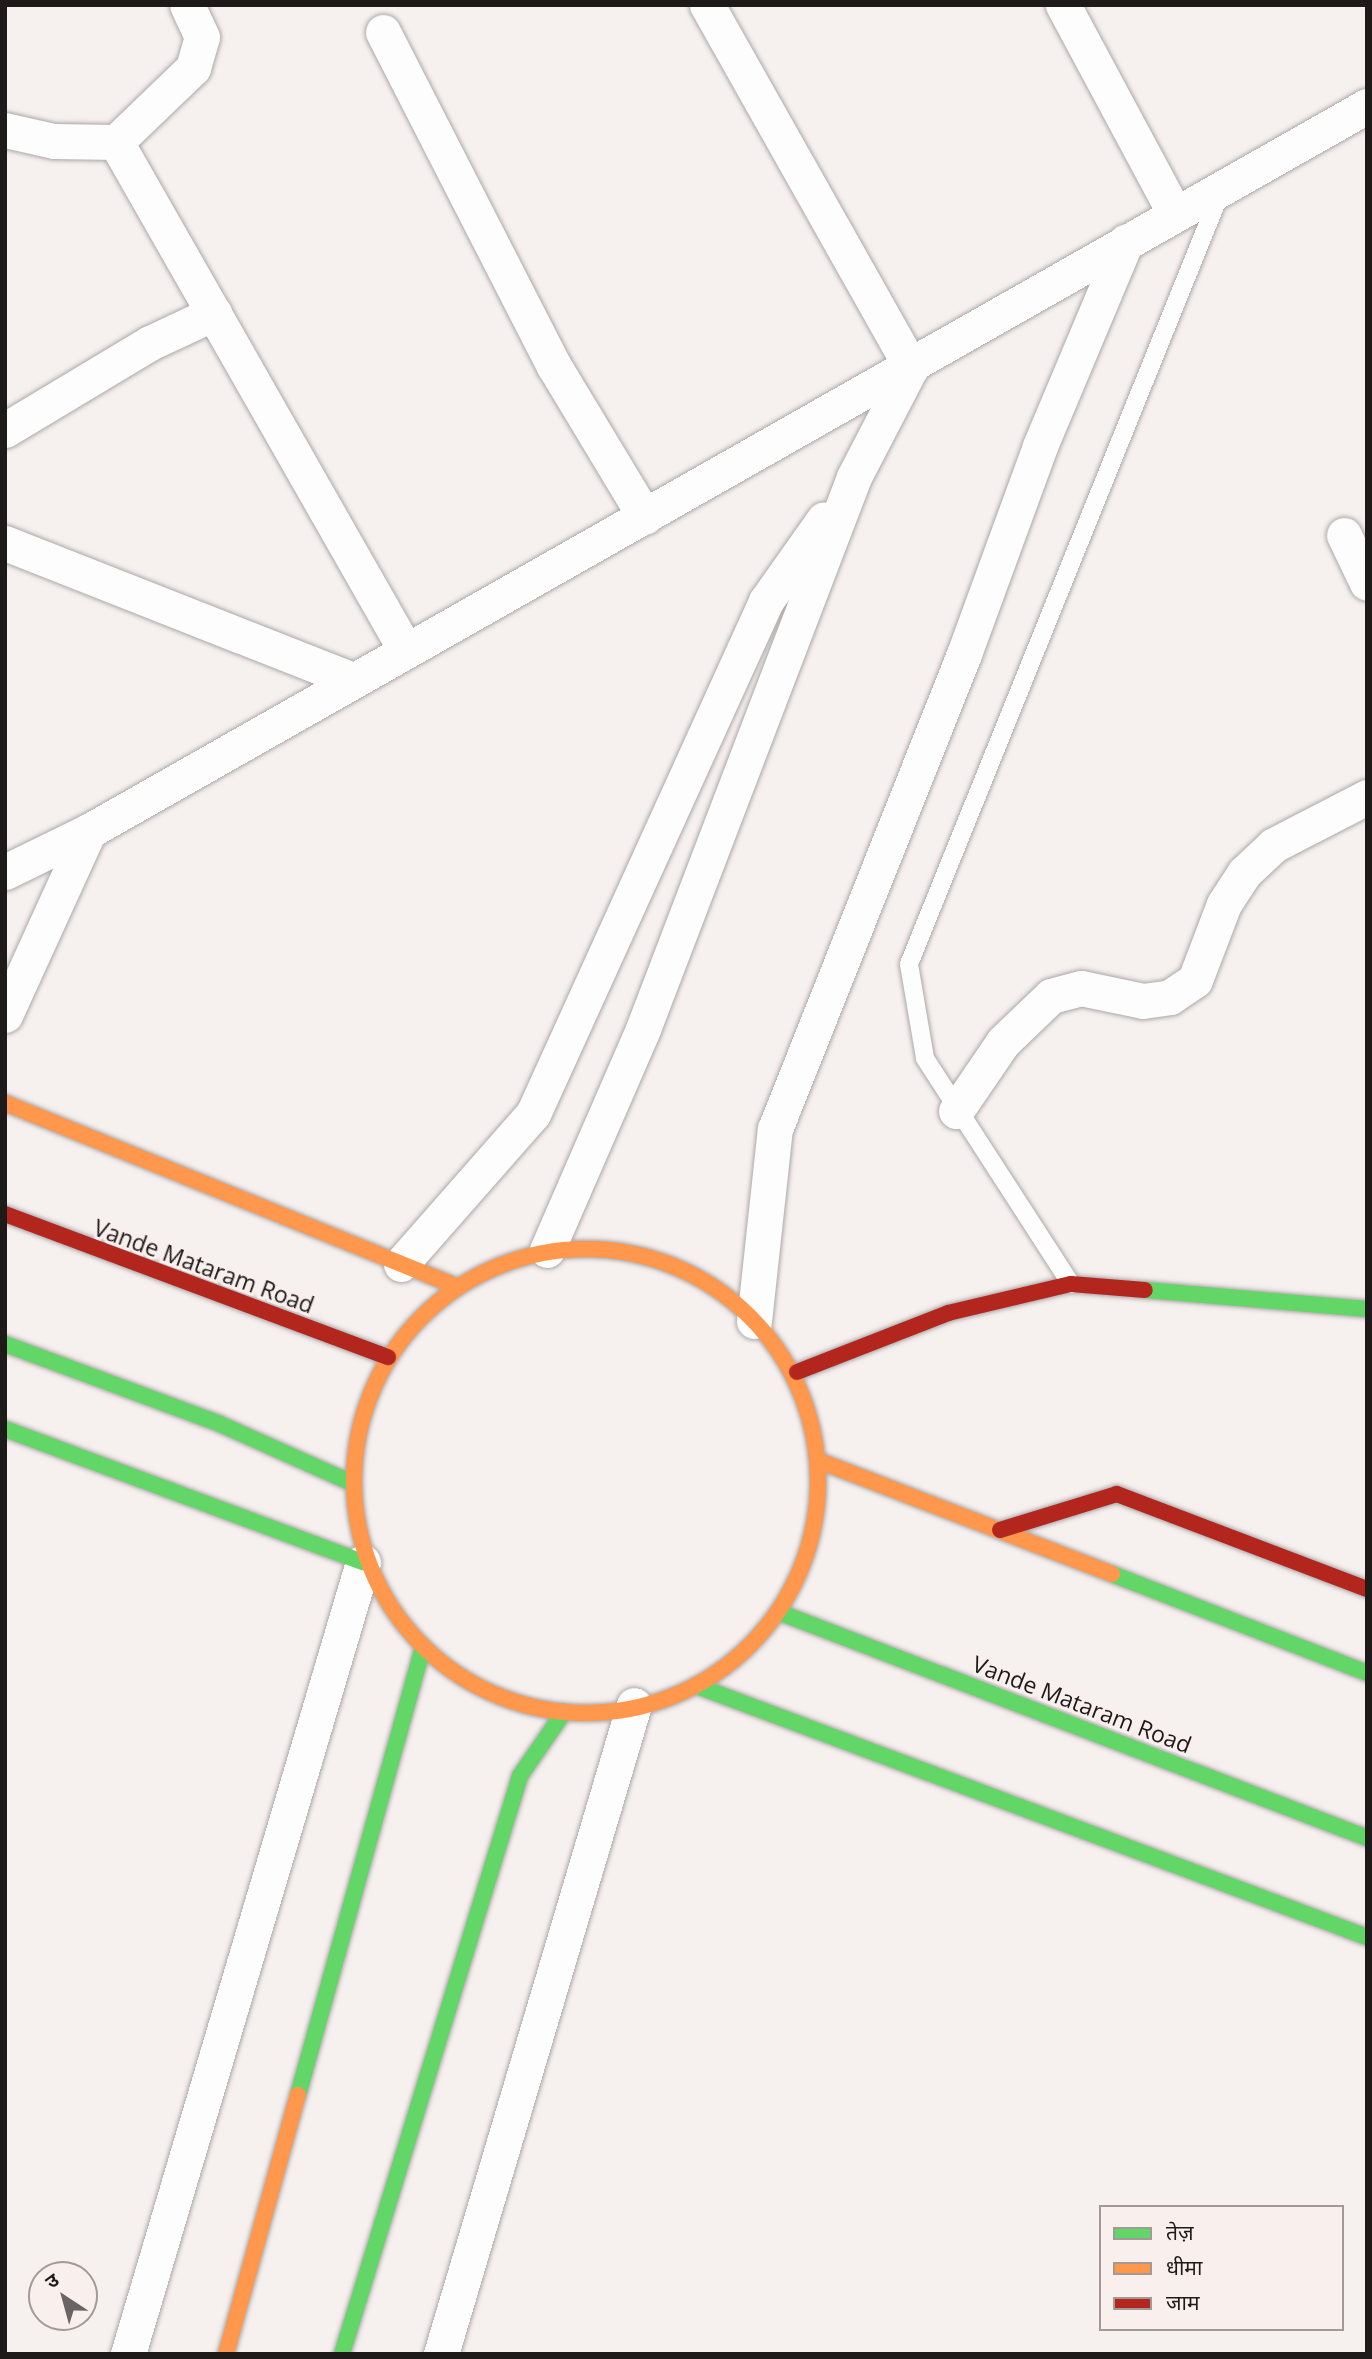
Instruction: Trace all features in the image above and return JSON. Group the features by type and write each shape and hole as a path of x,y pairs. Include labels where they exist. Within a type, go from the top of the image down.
{"street":[{"path":"5,130 54,141 116,142 193,68 202,37 187,5"},
{"path":"707,5 911,367"},
{"path":"1063,5 1175,214"},
{"path":"383,32 554,366 645,517"},
{"path":"5,872 89,831 351,679 911,367 1126,241 1367,106"},
{"path":"116,142 405,649"},
{"path":"754,1321 775,1129 964,654 1040,446 1126,241"},
{"path":"5,430 150,343 214,313"},
{"path":"547,1250 643,1029 854,477 911,367"},
{"path":"401,1264 533,1114 766,601 854,477"},
{"path":"1344,534 1367,583"},
{"path":"5,543 351,679"},
{"path":"956,1111 1003,1042 1051,996 1081,988 1143,1001 1170,997 1195,980 1224,904 1244,873 1274,845 1367,797"},
{"path":"5,1015 89,831"},
{"path":"5,1103 456,1286"},
{"name":"Vande Mataram Road","path":"5,1214 388,1357"},
{"path":"547,1250 646,1253 734,1297 797,1372 822,1462 814,1541 781,1613 700,1687 595,1716 525,1707 461,1680 403,1628 363,1562 352,1483 361,1418 388,1357 456,1286 547,1250"},
{"path":"797,1372 948,1313 1071,1284 1367,1309"},
{"path":"5,1343 220,1424 352,1483"},
{"path":"5,1429 363,1562"},
{"path":"822,1462 1367,1673"},
{"path":"1000,1530 1116,1494 1367,1589"},
{"path":"128,2354 363,1562"},
{"name":"Vande Mataram Road","path":"781,1613 1367,1838"},
{"path":"226,2354 423,1646"},
{"path":"700,1687 1367,1937"},
{"path":"442,2354 634,1705"},
{"path":"342,2354 520,1776 564,1712"}],"lane":[{"path":"1071,1284 956,1111 925,1058 909,964 1222,188"}],"traffic: fast":[{"path":"1145,1290 1367,1309"},
{"path":"5,1344 220,1424 352,1483"},
{"path":"5,1429 363,1562"},
{"path":"1112,1574 1367,1673"},
{"path":"781,1613 1367,1838"},
{"path":"298,2095 423,1646"},
{"path":"700,1687 1367,1937"},
{"path":"342,2354 520,1776 564,1712"}],"traffic: slow":[{"path":"5,1103 456,1286"},
{"path":"586,1249 631,1253 675,1266 715,1288 750,1317 779,1352 801,1392 814,1436 818,1481 814,1526 801,1570 779,1610 750,1645 715,1674 675,1696 631,1709 586,1713 541,1709 497,1696 457,1674 422,1645 393,1610 371,1570 358,1526 354,1481 358,1436 371,1392 393,1352 422,1317 457,1288 497,1266 541,1253 586,1249"},
{"path":"822,1462 1112,1574"},
{"path":"226,2354 298,2095"}],"traffic: jam":[{"path":"5,1214 388,1357"},
{"path":"797,1372 948,1313 1071,1284 1145,1290"},
{"path":"1000,1530 1117,1494 1367,1589"}]}
